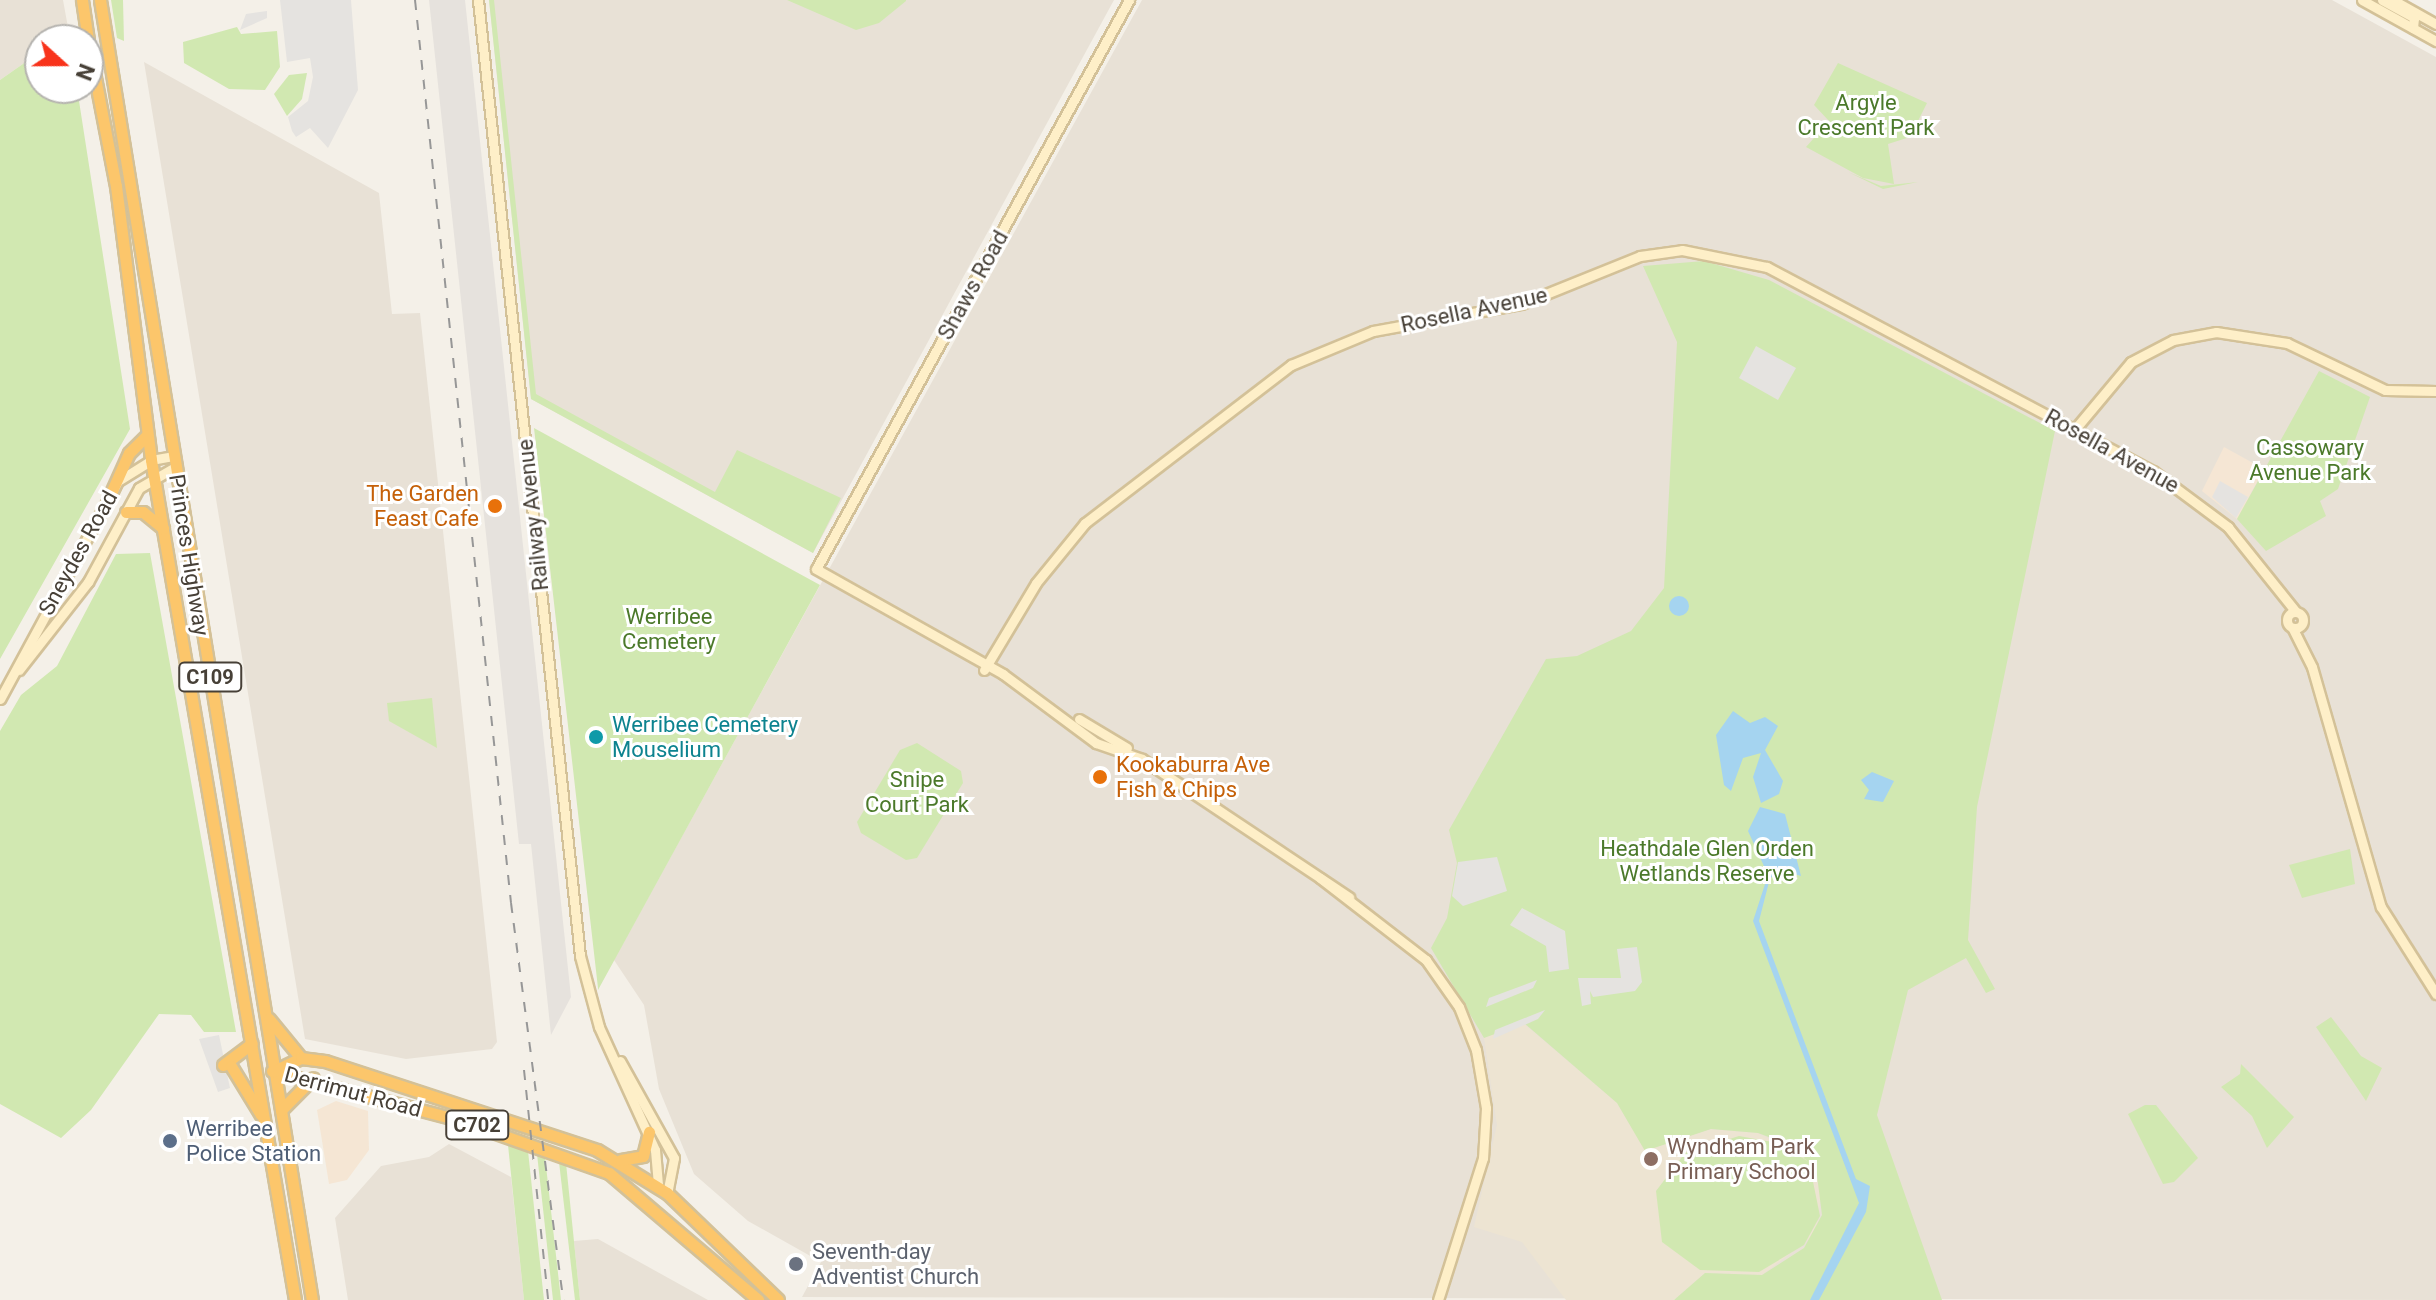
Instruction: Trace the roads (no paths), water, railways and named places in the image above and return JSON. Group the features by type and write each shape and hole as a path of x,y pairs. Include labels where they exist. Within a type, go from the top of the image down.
{"highway":[{"name":"Princes Highway","path":"82,0 85,24"},
{"name":"Princes Highway","path":"100,0 312,1300"},
{"name":"Princes Highway","path":"99,104 119,213 151,460 295,1300"},
{"path":"119,213 129,192"},
{"path":"111,493 129,453 147,435"},
{"path":"126,512 143,512 164,529"},
{"path":"265,1013 301,1058"},
{"path":"252,1043 227,1066 262,1115"},
{"name":"Derrimut Road","path":"274,1071 301,1058 616,1159 662,1190 778,1300"},
{"name":"Derrimut Road","path":"274,1071 313,1078 568,1154 653,1203 758,1300"},
{"name":"C702","path":"257,1072 274,1071"},
{"path":"281,1110 313,1078"},
{"path":"616,1159 643,1156 649,1132"},
{"path":"653,1203 662,1190"}],"street":[{"name":"Railway Avenue","path":"478,0 580,956 599,1027 649,1132 662,1190"},
{"name":"Shaws Road","path":"986,667 816,569 1129,0"},
{"path":"2362,0 2436,41"},
{"path":"2382,0 2414,18 2413,28"},
{"path":"2393,0 2436,24"},
{"name":"Rosella Avenue","path":"986,667 1044,572 1085,523 1274,375 1362,334 1534,300 1646,254 1698,250 1752,261 2075,429 2201,503 2279,593 2292,615"},
{"path":"2075,429 2131,362 2167,343 2216,332 2287,343 2376,388 2436,391"},
{"name":"Sneydes Road","path":"0,699 111,493 151,460 174,462"},
{"name":"Sneydes Road","path":"10,681 88,582 126,512 154,477 174,462"},
{"path":"2292,615 2306,650 2374,887 2392,930 2436,994"},
{"path":"2292,615 2298,626"},
{"path":"986,667 1142,759 1308,867 1400,935 1441,979 1469,1030 1483,1081 1483,1158 1438,1300"},
{"name":"Railway Avenue","path":"599,1027 668,1144 676,1169 662,1190"}],"water":[{"path":"1679,596 1686,599 1689,606 1686,613 1679,616 1672,613 1669,606 1672,599"},
{"path":"1733,711 1750,723 1765,717 1778,726 1765,750 1783,781 1779,794 1761,803 1753,777 1761,753 1743,758 1731,791 1724,785 1716,735"},
{"path":"1872,772 1894,781 1883,802 1864,799 1869,790 1861,780"},
{"path":"1760,807 1785,814 1801,876 1785,871 1770,878 1759,921 1856,1179 1870,1186 1866,1212 1819,1300 1810,1300 1859,1203 1753,921 1768,875 1748,831"}],"railway":[{"path":"415,0 511,903 563,1300"},
{"path":"524,1070 548,1300"}],"place":[{"name":"The Garden Feast Cafe","path":"495,506"},
{"name":"Werribee Cemetery Mouselium","path":"596,737"},
{"name":"Kookaburra Ave Fish & Chips","path":"1100,777"},
{"name":"Werribee Police Station","path":"170,1141"},
{"name":"Wyndham Park Primary School","path":"1651,1159"},
{"name":"Seventh-day Adventist Church","path":"796,1264"}],"park label":[{"name":"Argyle Crescent Park","path":"1866,114"},
{"name":"Cassowary Avenue Park","path":"2310,460"},
{"name":"Werribee Cemetery","path":"669,628"},
{"name":"Snipe Court Park","path":"917,792"},
{"name":"Heathdale Glen Orden Wetlands Reserve","path":"1707,860"}]}
